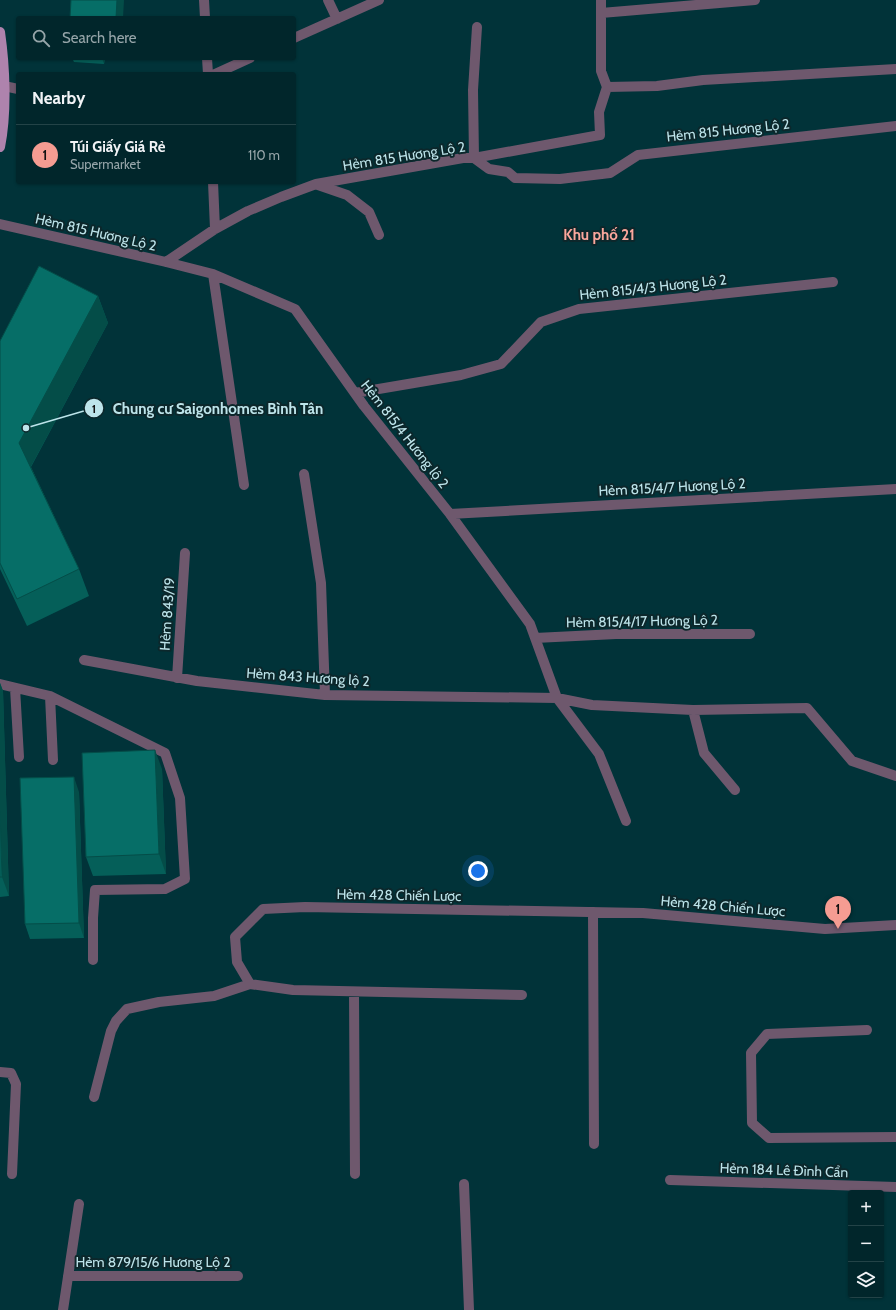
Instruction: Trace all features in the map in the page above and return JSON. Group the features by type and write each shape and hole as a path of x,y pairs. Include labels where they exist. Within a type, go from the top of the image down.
{"main road":[{"path":"0,32 4,58 2,137 0,147"}],"street":[{"path":"204,0 205,16"},
{"path":"328,0 337,19"},
{"path":"296,37 379,0"},
{"path":"476,27 474,158 600,134 599,112 607,87 601,71 601,0"},
{"path":"601,13 755,0"},
{"path":"207,60 208,72"},
{"path":"219,72 246,60"},
{"path":"607,87 657,86 703,80 896,69"},
{"path":"4,86 16,89"},
{"name":"Hẻm 815 Hương Lộ 2","path":"0,224 166,262 215,229 254,208 316,184 463,158 474,158 489,169 508,172 515,178 560,179 610,173 638,155 896,126"},
{"path":"213,184 215,229"},
{"path":"316,184 347,195 369,212 379,235"},
{"name":"Hẻm 815/4 Hương lộ 2","path":"166,262 213,274 295,309 355,393 450,514 530,624 557,698 599,754 626,821"},
{"path":"213,274 244,485"},
{"name":"Hẻm 815/4/3 Hương Lộ 2","path":"355,393 461,375 501,364 541,322 579,309 833,282"},
{"path":"304,474 321,583 326,695"},
{"name":"Hẻm 815/4/7 Hương Lộ 2","path":"450,514 896,489"},
{"name":"Hẻm 843/19","path":"177,678 185,553"},
{"name":"Hẻm 815/4/17 Hương Lộ 2","path":"535,638 616,634 750,634"},
{"name":"Hẻm 843 Hương lộ 2","path":"84,660 197,681 326,695 557,698 592,705 693,710 807,708 852,761 896,776"},
{"path":"0,684 50,696 165,753 180,798 185,879 165,889 95,890 93,960"},
{"path":"15,688 19,757"},
{"path":"50,696 53,760"},
{"path":"693,710 704,753 735,790"},
{"name":"Hẻm 428 Chiến Lược","path":"250,984 237,962 235,937 263,909 305,907 642,913 825,929 896,925"},
{"path":"593,912 594,1144"},
{"path":"94,1097 111,1031 116,1021 127,1009 159,1002 214,996 250,984 293,990 522,995"},
{"path":"354,992 355,1174"},
{"path":"867,1030 767,1034 750,1053 752,1123 769,1138 896,1137"},
{"path":"0,1072 11,1073 16,1084 12,1174"},
{"name":"Hẻm 184 Lê Đình Cẩn","path":"670,1180 896,1187"},
{"path":"464,1184 469,1310"},
{"path":"63,1310 79,1204"},
{"name":"Hẻm 879/15/6 Hương Lộ 2","path":"68,1276 238,1276"}],"building":[{"path":"71,0 117,0 116,16 70,16"},
{"path":"39,266 98,296 19,443 79,569 17,599 0,563 0,341"},
{"path":"155,750 159,854 86,857 82,753"},
{"path":"74,777 79,923 25,924 20,778"},
{"path":"0,811 2,877 0,877"}],"place":[{"name":"Chung cư Saigonhomes Bình Tân","path":"26,428"},
{"name":"Túi Giấy Giá Rẻ","path":"838,929"}],"district":[{"name":"Khu phố 21","path":"599,235"}]}
